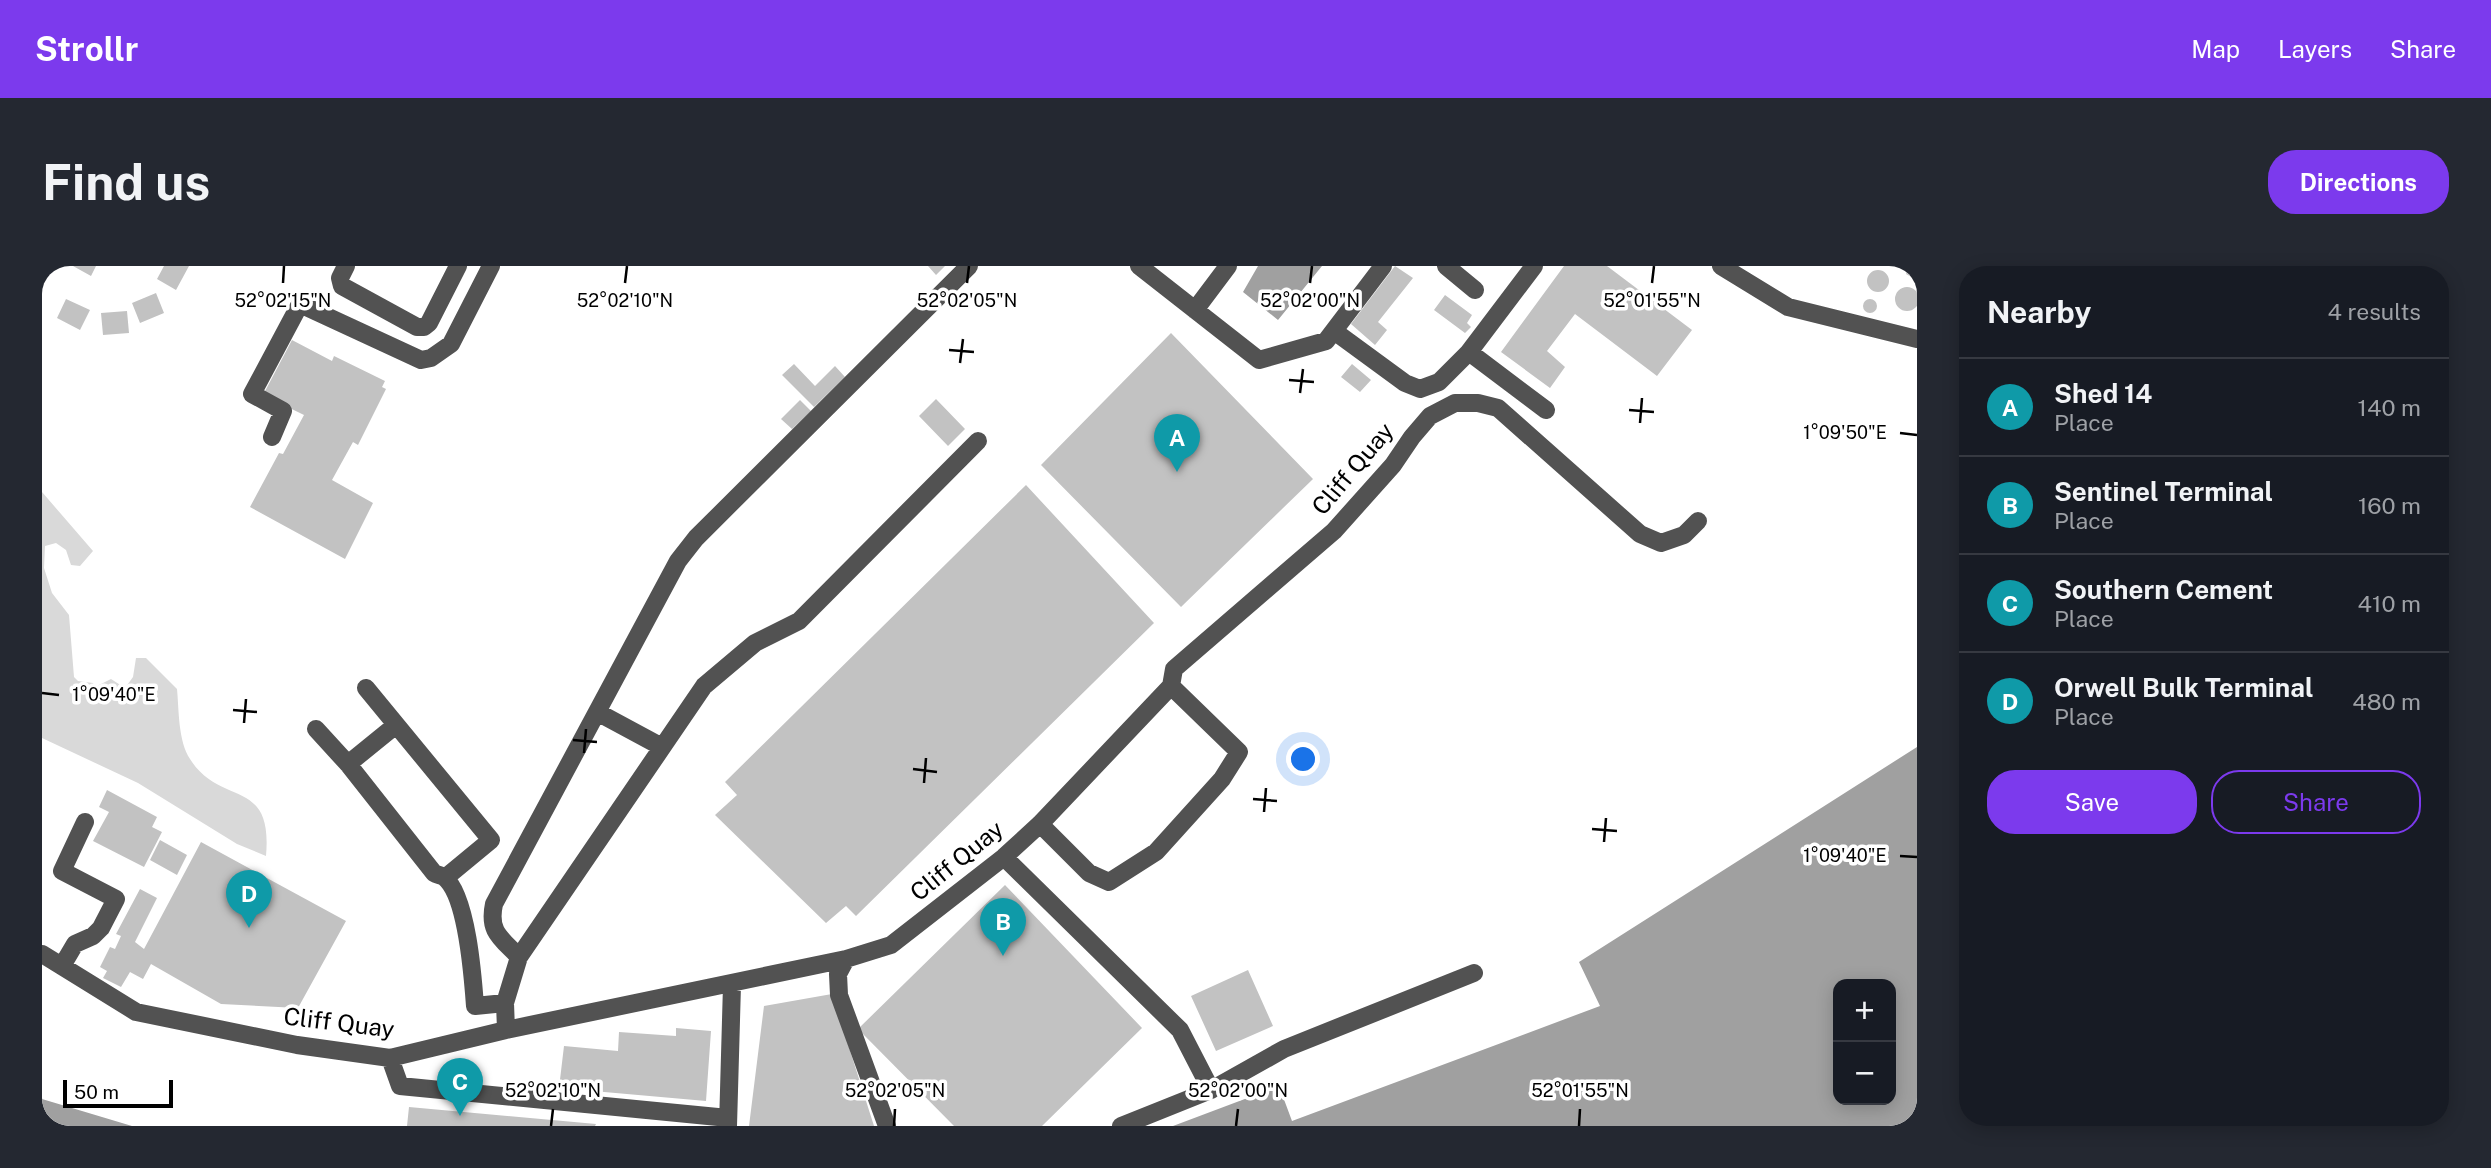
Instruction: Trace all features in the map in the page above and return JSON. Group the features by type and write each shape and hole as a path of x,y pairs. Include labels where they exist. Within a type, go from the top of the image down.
{"lane":[{"path":"346,266 340,278 342,286 417,327 424,327 429,323 458,266"},
{"path":"272,437 284,411 252,394 300,304 421,360 431,358 451,344 491,266"},
{"path":"519,957 494,930 491,919 494,904 678,561 696,538 969,266"},
{"path":"1139,266 1259,360 1326,341 1383,266"},
{"path":"1195,310 1228,266"},
{"path":"1446,266 1475,290"},
{"path":"1334,331 1405,383 1420,389 1439,382 1469,352 1534,266"},
{"path":"1721,266 1788,307 1917,340"},
{"path":"369,335 383,309"},
{"path":"424,327 431,358"},
{"path":"1469,352 1546,410"},
{"name":"Cliff Quay","path":"42,954 136,1012 297,1045 390,1058 506,1030 732,985 846,959 891,945 1004,857 1040,824 1171,686 1174,669 1334,531 1392,465 1430,416 1455,403 1478,403 1498,408 1640,534 1661,543 1684,536 1698,521"},
{"path":"506,1030 505,1003 519,957 704,686 755,643 799,621 978,441"},
{"path":"1040,824 1088,873 1109,882 1156,852 1222,779 1239,752 1171,686"},
{"path":"366,688 491,840 445,878"},
{"path":"597,712 662,747"},
{"path":"348,764 396,724"},
{"path":"316,729 348,764 434,873 445,878 460,903 471,961 475,1006 505,1003"},
{"path":"62,966 75,944 93,936 101,928 116,899 62,871 85,822"},
{"path":"1004,857 1180,1030 1211,1090"},
{"path":"846,959 838,974 839,995 887,1126"},
{"path":"1121,1126 1211,1090 1284,1049 1474,973"},
{"path":"390,1058 400,1086 728,1122 732,985"}],"shaded area":[{"path":"1258,266 1322,266 1278,320 1243,292"},
{"path":"42,492 93,551 80,566 71,565 66,550 56,543 45,546 44,568 52,593 69,615 74,677 78,681 93,683 95,687 111,679 125,688 133,677 136,658 146,658 177,689 181,734 190,759 202,774 253,803 261,814 266,831 266,856 237,844 138,783 42,738"},
{"path":"1917,747 1917,1126 1173,1126 1279,1086 1292,1121 1600,1006 1579,962"},
{"path":"42,1099 132,1126 42,1126"}],"building":[{"path":"73,266 96,266 91,276"},
{"path":"164,266 189,266 176,290 157,279"},
{"path":"928,266 945,266 936,275"},
{"path":"1395,266 1413,278 1378,322 1387,330 1375,345 1351,324"},
{"path":"1564,266 1607,266 1692,330 1657,376 1575,314 1547,351 1565,367 1550,388 1501,352"},
{"path":"1910,266 1917,266 1917,280 1906,274"},
{"path":"1878,270 1886,273 1889,281 1886,289 1878,292 1870,289 1867,281 1870,273"},
{"path":"1902,287 1912,287 1919,294 1919,304 1912,311 1902,311 1895,304 1895,294"},
{"path":"156,293 164,313 140,323 132,303"},
{"path":"1445,295 1472,315 1467,323 1471,327 1465,333 1434,310"},
{"path":"66,299 90,310 80,330 57,318"},
{"path":"1867,299 1873,299 1877,306 1873,313 1867,313 1863,309 1863,303"},
{"path":"127,311 129,333 103,335 101,313"},
{"path":"1171,333 1313,479 1181,607 1041,465"},
{"path":"292,340 332,361 334,356 385,381 382,387 386,389 358,445 353,442 332,480 373,503 345,559 250,507 279,453 283,454 304,415 263,395"},
{"path":"794,364 815,386 835,366 845,377 814,407 782,375"},
{"path":"1352,364 1371,380 1360,392 1341,377"},
{"path":"936,399 965,429 948,446 919,416"},
{"path":"800,400 811,411 792,429 781,419"},
{"path":"1026,485 1154,623 856,916 846,906 826,923 715,815 737,795 725,782"},
{"path":"107,790 157,817 152,827 162,832 144,867 93,841 109,812 99,807"},
{"path":"160,840 187,855 177,875 150,860"},
{"path":"201,842 346,921 298,1008 221,1004 151,964 143,979 130,972 121,987 103,978 107,971 100,967 110,947 115,949 121,936 116,934 140,889 157,898 135,942 144,949"},
{"path":"1005,885 1142,1028 1042,1126 954,1126 858,1029"},
{"path":"1248,970 1273,1026 1216,1051 1191,996"},
{"path":"832,994 874,1126 749,1126 764,1006"},
{"path":"676,1028 711,1031 706,1101 559,1088 564,1046 618,1051 619,1032 676,1036"},
{"path":"409,1107 596,1124 407,1126"}],"place":[{"name":"Shed 14","path":"1177,472"},
{"name":"Orwell Bulk Terminal","path":"249,928"},
{"name":"Sentinel Terminal","path":"1003,956"},
{"name":"Southern Cement","path":"460,1116"}]}
